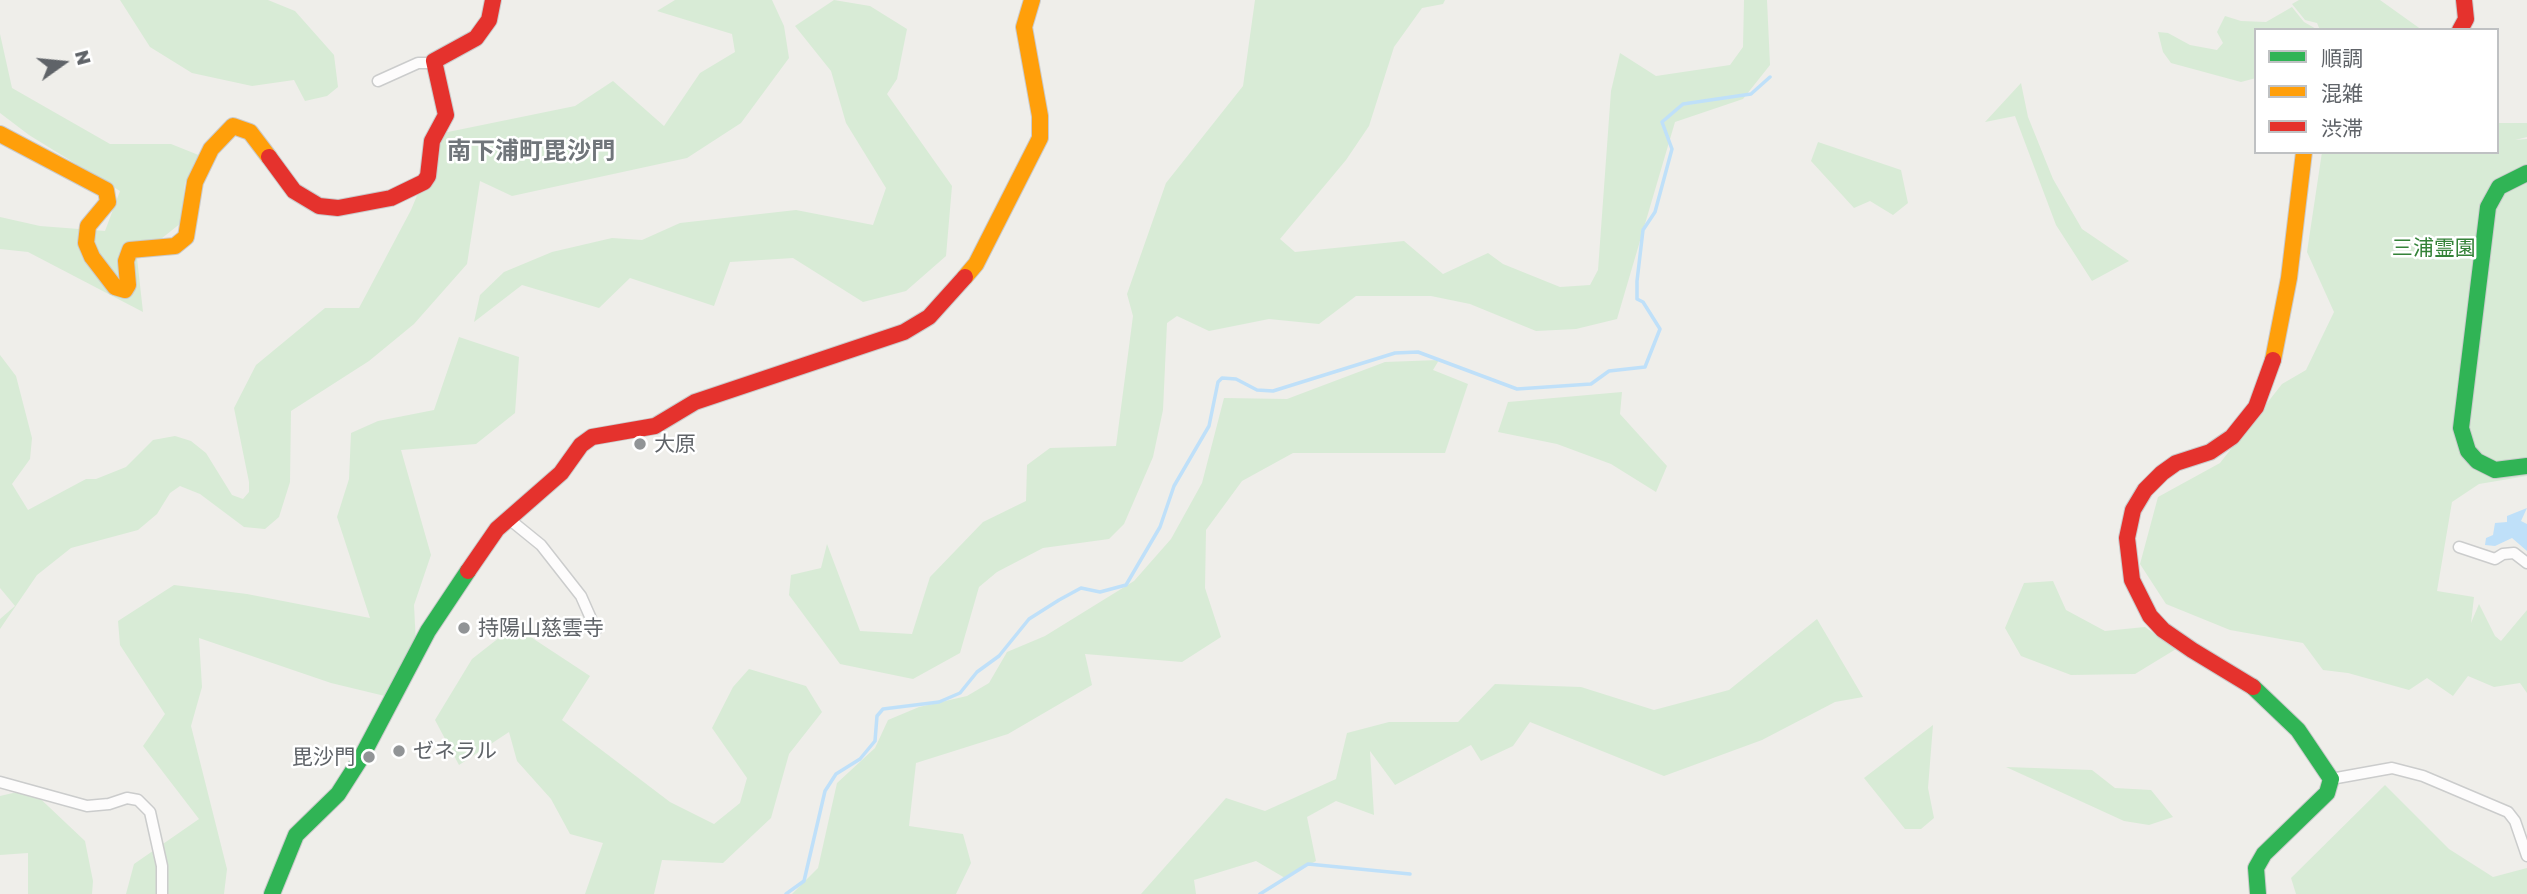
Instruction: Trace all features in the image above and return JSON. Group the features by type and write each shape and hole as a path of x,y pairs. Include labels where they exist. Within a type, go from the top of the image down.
{"street":[{"path":"378,81 418,63 433,63 444,53 476,38 489,20 493,0"},
{"path":"272,894 296,835 336,797 361,758 428,631 487,542 561,473 581,446 592,437 655,426 695,402 904,331 929,317 982,255 1040,138 1040,116 1024,27 1032,0"},
{"path":"2461,28 2466,19 2464,0"},
{"path":"0,134 63,170 106,190 108,202 88,226 86,243 101,269 122,291 128,285 126,261 130,250 172,246 184,240 195,182 211,149 233,126 247,129 294,191 319,206 338,208 391,198 424,182 428,176 432,141 446,115 433,63"},
{"path":"2304,154 2290,278 2276,352 2256,407 2232,437 2210,452 2176,463 2145,490 2133,510 2127,538 2132,580 2150,616 2163,630 2192,650 2254,687 2298,730 2332,779"},
{"path":"2527,173 2499,187 2488,207 2461,428 2468,452 2477,461 2495,470 2527,466"},
{"path":"509,519 541,545 581,596 596,630"},
{"path":"2459,547 2495,559 2502,554 2514,553 2527,563"},
{"path":"2332,779 2392,768 2423,776 2508,812 2515,821 2527,856"},
{"path":"2258,894 2256,868 2264,854 2318,803 2327,793 2332,779"},
{"path":"0,782 87,806 109,804 127,798 138,800 150,812 162,866 162,894"}],"green space":[{"path":"120,0 268,0 295,11 334,55 338,87 327,96 305,101 294,80 252,86 192,73 150,47"},
{"path":"675,0 772,0 784,26 789,58 741,123 687,158 512,196 480,181 467,264 414,324 369,361 291,411 290,482 279,517 265,529 244,527 200,494 180,486 170,493 157,514 138,530 71,548 37,575 0,629 0,619 15,606 0,588 0,355 16,376 32,438 30,459 12,484 28,510 86,479 96,479 126,467 153,440 175,436 191,441 206,453 232,495 243,499 249,492 249,482 234,408 256,365 325,308 359,308 411,210 443,133 575,106 613,81 664,126 700,73 735,52 732,34 657,11"},
{"path":"834,0 870,6 907,29 897,79 887,94 952,186 946,256 906,291 863,302 793,258 730,262 714,306 630,278 599,308 522,285 474,322 480,295 504,272 552,252 612,238 642,240 680,223 796,210 873,225 886,188 846,123 831,71 795,26"},
{"path":"1255,0 1445,0 1443,4 1422,8 1394,47 1369,126 1346,160 1280,239 1295,252 1404,241 1443,274 1488,253 1503,264 1560,287 1590,285 1598,270 1611,91 1620,53 1656,76 1730,65 1743,47 1744,0 1767,0 1770,65 1743,99 1675,122 1617,319 1576,329 1536,331 1470,304 1431,296 1356,296 1319,324 1269,319 1209,331 1177,316 1167,323 1163,410 1153,457 1124,524 1109,539 1043,548 997,572 979,587 960,653 913,679 840,664 789,595 791,575 821,568 827,544 860,631 912,634 930,577 983,522 1026,501 1027,465 1050,448 1116,446 1133,316 1127,294 1166,183 1243,86"},
{"path":"2299,0 2380,0 2419,28 2319,28 2317,23 2305,20 2292,4"},
{"path":"2292,7 2304,22 2314,28 2254,28 2254,79 2241,82 2171,63 2163,52 2158,32 2168,33 2190,45 2217,50 2223,43 2217,32 2225,16 2241,21 2266,22"},
{"path":"0,34 12,88 110,144 171,144 201,156 185,183 181,223 137,258 143,312 28,252 0,249 0,217 40,226 105,231 120,191 29,135 0,113"},
{"path":"2021,83 2028,117 2053,179 2082,229 2129,261 2092,281 2056,225 2015,116 1985,122"},
{"name":"三浦霊園","path":"2499,123 2527,123 2527,137 2515,140 2527,139 2527,476 2479,484 2452,502 2437,591 2474,597 2471,623 2479,604 2495,636 2501,641 2527,610 2527,693 2520,683 2494,687 2468,676 2453,696 2427,678 2409,690 2348,673 2323,670 2303,643 2230,630 2166,604 2140,564 2158,497 2220,463 2282,384 2306,370 2334,312 2307,252 2322,154 2499,154"},
{"path":"1818,142 1901,170 1908,203 1893,215 1870,201 1854,208 1811,161"},
{"path":"459,337 519,357 515,413 476,444 401,450 431,555 414,605 416,644 389,697 331,683 199,638 202,687 191,726 227,869 224,894 126,894 134,864 199,819 143,746 165,714 120,645 118,621 174,585 247,594 370,618 337,517 349,479 351,433 378,421 434,410"},
{"path":"1439,360 1433,370 1468,384 1445,453 1293,453 1242,481 1206,530 1205,588 1221,637 1182,662 1085,654 1092,685 1008,734 916,763 909,826 963,834 971,863 956,894 792,894 818,868 837,783 875,748 888,720 919,707 967,696 989,683 1007,652 1045,636 1134,581 1171,539 1202,483 1224,398 1287,399 1385,362"},
{"path":"1622,392 1620,414 1667,466 1656,492 1611,464 1557,444 1498,432 1508,402"},
{"path":"2053,581 2066,610 2105,631 2145,627 2176,649 2135,674 2071,675 2021,656 2005,628 2024,583"},
{"path":"1817,619 1863,697 1835,702 1762,740 1664,776 1530,722 1513,746 1481,761 1471,745 1395,785 1370,751 1374,815 1336,801 1307,817 1316,861 1285,878 1256,861 1194,880 1196,894 1141,894 1226,798 1265,811 1336,779 1347,733 1389,722 1458,722 1495,684 1581,687 1654,710 1729,690"},
{"path":"514,626 590,676 562,720 670,802 714,824 740,803 747,778 712,728 733,687 749,669 806,686 822,712 789,754 771,818 723,863 662,860 654,894 585,894 603,843 570,834 551,799 517,761 509,732 459,765 435,720 472,659"},
{"path":"1933,725 1928,788 1934,818 1921,829 1905,829 1864,778"},
{"path":"2006,767 2092,770 2115,788 2151,790 2173,817 2149,825 2124,821"},
{"path":"2385,785 2449,849 2493,877 2527,868 2527,894 2296,894 2291,878"},
{"path":"30,789 85,841 93,881 92,894 28,894 28,853 0,855 0,796"}],"water":[{"path":"2527,508 2521,521 2527,524 2527,551 2512,538 2495,546 2485,545 2486,538 2493,535 2495,523 2507,522 2507,516"}],"waterway":[{"path":"786,894 804,881 825,791 836,774 860,759 875,741 877,716 883,709 939,702 960,693 977,672 999,656 1029,619 1081,588 1100,592 1126,585 1160,527 1174,486 1209,426 1218,382 1222,378 1236,379 1257,390 1273,391 1395,353 1418,352 1517,389 1591,384 1609,371 1645,367 1660,329 1643,302 1637,299 1637,281 1643,230 1655,212 1672,149 1662,122 1683,104 1751,94 1770,77"},
{"path":"1260,894 1308,864 1410,874"}],"traffic: fast":[{"path":"2527,173 2499,187 2488,207 2461,428 2468,451 2477,461 2495,470 2527,466"},
{"path":"272,894 296,835 338,794 361,758 428,631 468,571"},
{"path":"2253,687 2298,730 2331,779 2327,793 2264,854 2256,868 2258,894"}],"traffic: slow":[{"path":"965,277 976,264 1040,138 1040,116 1024,27 1032,0"},
{"path":"0,134 106,190 108,202 88,226 86,243 92,257 115,287 125,290 128,285 126,261 130,250 175,246 186,237 195,182 211,149 233,126 250,132 269,157"},
{"path":"2273,360 2289,278 2304,154"}],"traffic: jam":[{"path":"269,157 294,191 319,206 338,208 391,198 424,182 428,176 432,141 446,115 434,61 476,38 489,20 493,0"},
{"path":"2461,28 2466,19 2464,0"},
{"path":"468,571 497,529 561,473 581,445 592,437 655,426 695,402 904,332 929,317 965,277"},
{"path":"2253,687 2192,650 2163,630 2150,616 2132,580 2127,538 2133,510 2145,490 2162,473 2176,463 2210,452 2232,437 2256,407 2273,360"}],"place":[{"name":"大原","path":"640,444"},
{"name":"持陽山慈雲寺","path":"464,628"},
{"name":"ゼネラル","path":"399,751"},
{"name":"毘沙門","path":"369,757"}],"district":[{"name":"南下浦町毘沙門","path":"531,151"}]}
